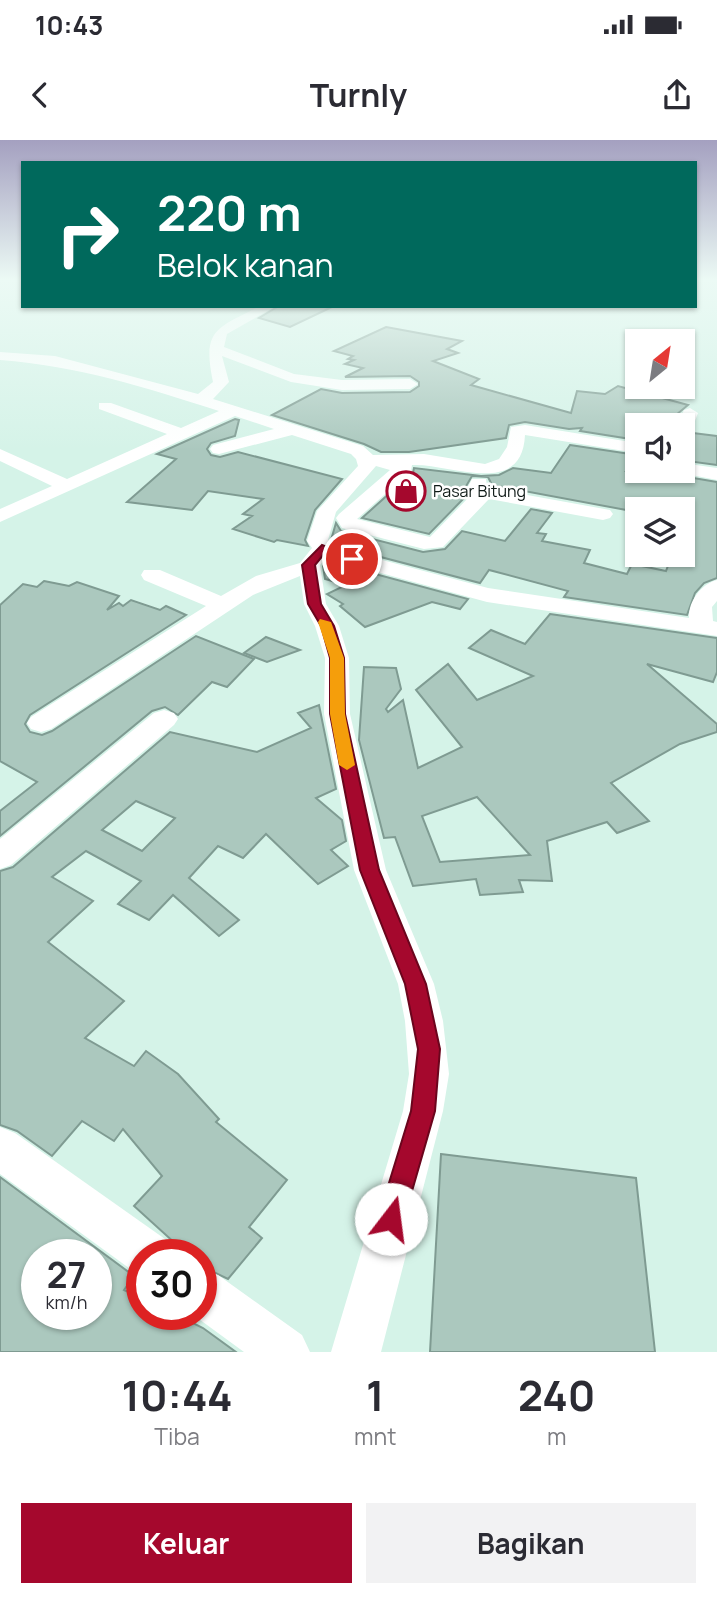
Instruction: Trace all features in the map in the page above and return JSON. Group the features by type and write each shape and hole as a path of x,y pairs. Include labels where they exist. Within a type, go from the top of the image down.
{"street":[{"path":"201,399 214,391 221,382 215,348 220,338"},
{"path":"215,348 291,378 342,385 410,384"},
{"path":"0,356 67,363 201,399 357,450 367,462 405,467 346,518 346,523 355,527 424,543 436,543 485,492"},
{"path":"105,406 182,434"},
{"path":"0,516 233,411"},
{"path":"219,449 292,429"},
{"path":"367,462 424,459 484,470 505,463 516,447 517,431 539,431 625,446"},
{"path":"0,454 67,486"},
{"path":"356,1352 423,1111 429,1049 416,984 370,870 337,714 337,658 327,626 315,604 317,538 324,516 363,474 367,462"},
{"path":"484,470 476,489 603,514"},
{"path":"695,470 717,474"},
{"path":"41,723 259,580 316,558 495,596 709,628"},
{"path":"152,575 223,605"},
{"path":"709,628 700,606 717,587"},
{"path":"0,857 164,719"},
{"path":"0,1148 127,1239"},
{"path":"217,1303 285,1352"}],"building":[{"path":"363,338 443,338 462,341 447,349 458,353 433,361 479,379 471,385 571,413 577,391 605,394 618,386 625,388 625,399 666,399 688,405 678,413 625,413 625,438 580,431 582,428 569,429 525,422 509,425 506,438 409,452 381,452 364,444 272,415 321,389 342,393 410,392 419,386 419,382 410,376 345,377 363,368 345,364 354,360 348,359 353,356 334,351"},
{"path":"235,419 239,420 235,436 211,443 207,449 211,455 220,457 238,452 342,479 315,510 305,540 308,546 277,540 274,542 233,529 252,516 243,514 263,499 208,491 192,510 127,502 176,459 157,454"},
{"path":"695,433 717,436 717,465 695,462"},
{"path":"570,445 625,453 625,483 695,483 695,478 717,482 717,578 704,583 695,593 687,615 564,597 568,591 489,570 480,583 335,545 331,540 336,523 341,531 423,552 445,549 462,531 505,541 531,509 552,513 537,533 546,534 542,541 590,550 584,563 627,574 630,567 666,571 668,567 695,567 695,497 625,497 625,510 492,485 488,477 472,476 465,488 468,494 429,534 362,518 391,492 394,493 393,490 413,473 414,468 481,476 499,475 513,468 551,473"},
{"path":"327,561 468,599 460,609 432,602 365,627 340,606 343,604 327,594 346,585 325,579 323,566"},
{"path":"44,581 69,586 77,582 119,596 107,610 119,603 123,606 131,600 160,610 166,606 186,615 30,715 25,724 30,732 42,735 52,731 196,636 254,659 227,687 212,682 178,715 165,707 152,711 0,836 0,811 37,782 0,761 0,605 23,584 37,587"},
{"path":"550,614 717,638 717,672 713,682 647,664 717,724 717,732 680,744 611,783 649,821 617,833 607,822 547,841 552,881 519,880 523,892 480,895 476,879 413,886 395,837 384,838 359,740 364,667 396,668 401,689 386,709 388,712 403,700 418,768 462,747 416,690 448,664 477,700 533,676 469,648 491,630 525,644","holes":["477,797 530,855 440,862 422,816"]},
{"path":"266,637 300,650 267,662 244,653"},
{"path":"319,705 336,789 316,798 342,820 346,841 331,850 348,866 318,884 266,834 243,858 218,846 189,878 239,920 219,936 173,895 149,920 118,904 141,881 86,851 52,877 93,901 48,942 124,1001 85,1038 134,1066 146,1051 178,1074 219,1119 216,1122 287,1180 249,1227 262,1238 228,1279 217,1274 217,1239 170,1239 134,1206 162,1176 123,1129 114,1141 82,1121 52,1156 17,1131 0,1125 0,871 13,867 170,732 257,752 311,728 298,713","holes":["136,801 175,818 142,851 102,830"]},
{"path":"441,1154 636,1178 655,1352 430,1352"},
{"path":"0,1177 84,1239 21,1239 21,1330 112,1330 112,1260 126,1270 126,1330 206,1330 236,1352 0,1352"}],"slow traffic":[{"path":"325,622 337,658 337,714 347,765"}],"place":[{"name":"Pasar Bitung","path":"406,491"}],"route":[{"path":"352,559 322,549 310,560 309,566 315,604 327,626 337,658 337,714 363,842 383,905 416,984 429,1049 429,1074 423,1111 391,1219"}]}
